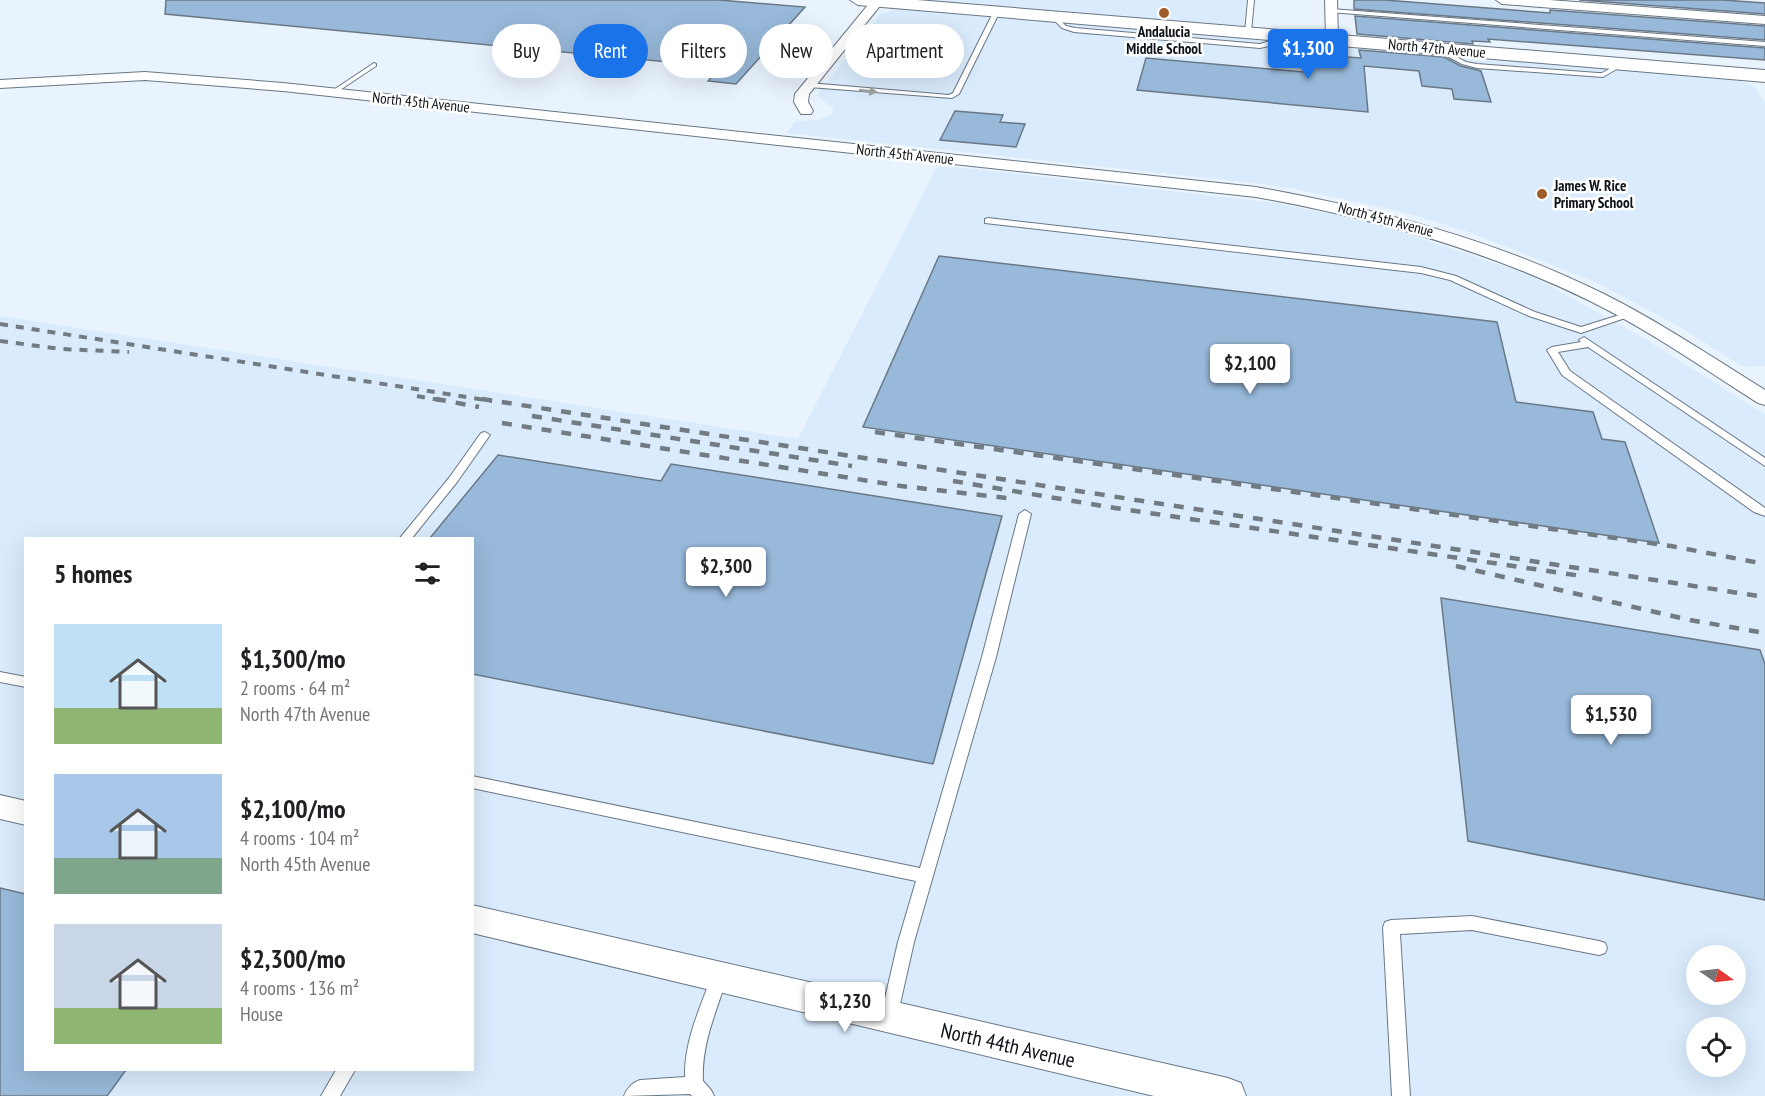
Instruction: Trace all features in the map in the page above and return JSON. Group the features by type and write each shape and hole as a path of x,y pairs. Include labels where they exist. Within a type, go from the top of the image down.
{"street":[{"name":"North 47th Avenue","path":"858,0 1764,77"},
{"path":"1502,0 1765,20"},
{"path":"806,111 801,102 802,94 878,1"},
{"path":"1331,5 1332,39"},
{"name":"North 45th Avenue","path":"0,84 145,76 332,93 1245,190 1317,202 1376,215 1436,232 1531,266 1600,298 1765,399"},
{"path":"0,807 24,813"},
{"name":"North 44th Avenue","path":"474,919 1228,1096"}],"lane":[{"path":"1248,32 1251,0"},
{"path":"1331,5 1765,44"},
{"path":"809,85 950,97 956,94 997,11"},
{"path":"1053,16 1064,27 1074,30 1233,44 1260,46 1275,44 1292,36"},
{"path":"332,93 374,65"},
{"path":"988,221 1421,270 1453,278 1532,314 1581,330 1629,315"},
{"path":"1581,330 1580,337 1589,344 1765,463"},
{"path":"1589,344 1552,350 1566,373 1765,512"},
{"path":"407,537 453,480 485,435"},
{"path":"890,1017 906,942 989,657 1025,514"},
{"path":"0,677 24,682"},
{"path":"474,782 926,876"},
{"path":"1401,1096 1391,927 1472,922 1599,948"},
{"path":"633,1096 640,1089 700,1091 692,1066 696,1044 719,977"},
{"path":"330,1096 345,1071"}],"shaded area":[{"name":"Andalucia Middle School","path":"921,0 1246,0 1244,26"},
{"name":"James W. Rice Primary School","path":"896,9 1733,79 1749,84 1765,102 1765,366 1743,367 1680,327 1593,281 1466,231 1399,211 1290,188 1253,183 787,133 796,121 819,120 832,114 833,108 818,96 845,59 845,78 964,78 964,24 872,24 880,14"},
{"path":"938,165 1277,203 1375,223 1530,275 1635,333 1765,414 1765,1096 0,1096 0,316 798,439"}],"building":[{"path":"166,0 719,0 805,7 790,24 759,24 759,58 747,72 747,24 660,24 660,61 648,60 648,24 573,24 573,53 561,52 561,24 492,24 492,45 165,14"},
{"path":"1354,0 1385,0 1550,13 1550,10 1765,26 1765,40 1354,9"},
{"path":"1579,0 1723,0 1765,3 1765,14"},
{"path":"1355,16 1765,48 1765,60 1488,39 1490,42 1472,41 1473,44 1357,34"},
{"path":"1359,50 1444,57 1461,66 1481,71 1491,102 1454,99 1452,89 1422,86 1419,71 1364,66 1368,112 1137,90 1146,58 1304,72 1304,54 1361,58"},
{"path":"711,78 741,78 736,84 708,81"},
{"path":"955,111 1003,115 1000,122 1025,124 1016,147 940,140"},
{"path":"939,256 1497,322 1516,402 1593,412 1602,439 1625,442 1659,543 863,427"},
{"path":"498,455 661,481 671,464 1002,516 933,764 474,674 474,537 431,537"},
{"path":"1441,598 1760,650 1765,664 1765,900 1468,841"},
{"path":"0,888 24,894 24,1071 125,1071 107,1096 0,1096"}],"railway":[{"path":"0,324 492,401"},
{"path":"0,341 61,349 129,352"},
{"path":"417,396 445,401"},
{"path":"436,399 479,407"},
{"path":"482,399 1765,597"},
{"path":"532,416 852,466"},
{"path":"502,423 901,486 1016,499"},
{"path":"875,432 1671,546 1765,564"},
{"path":"953,481 1115,508 1582,576"},
{"path":"1456,566 1690,620 1765,633"}],"place":[{"name":"Andalucia Middle School","path":"1164,13"},
{"name":"James W. Rice Primary School","path":"1542,194"}]}
